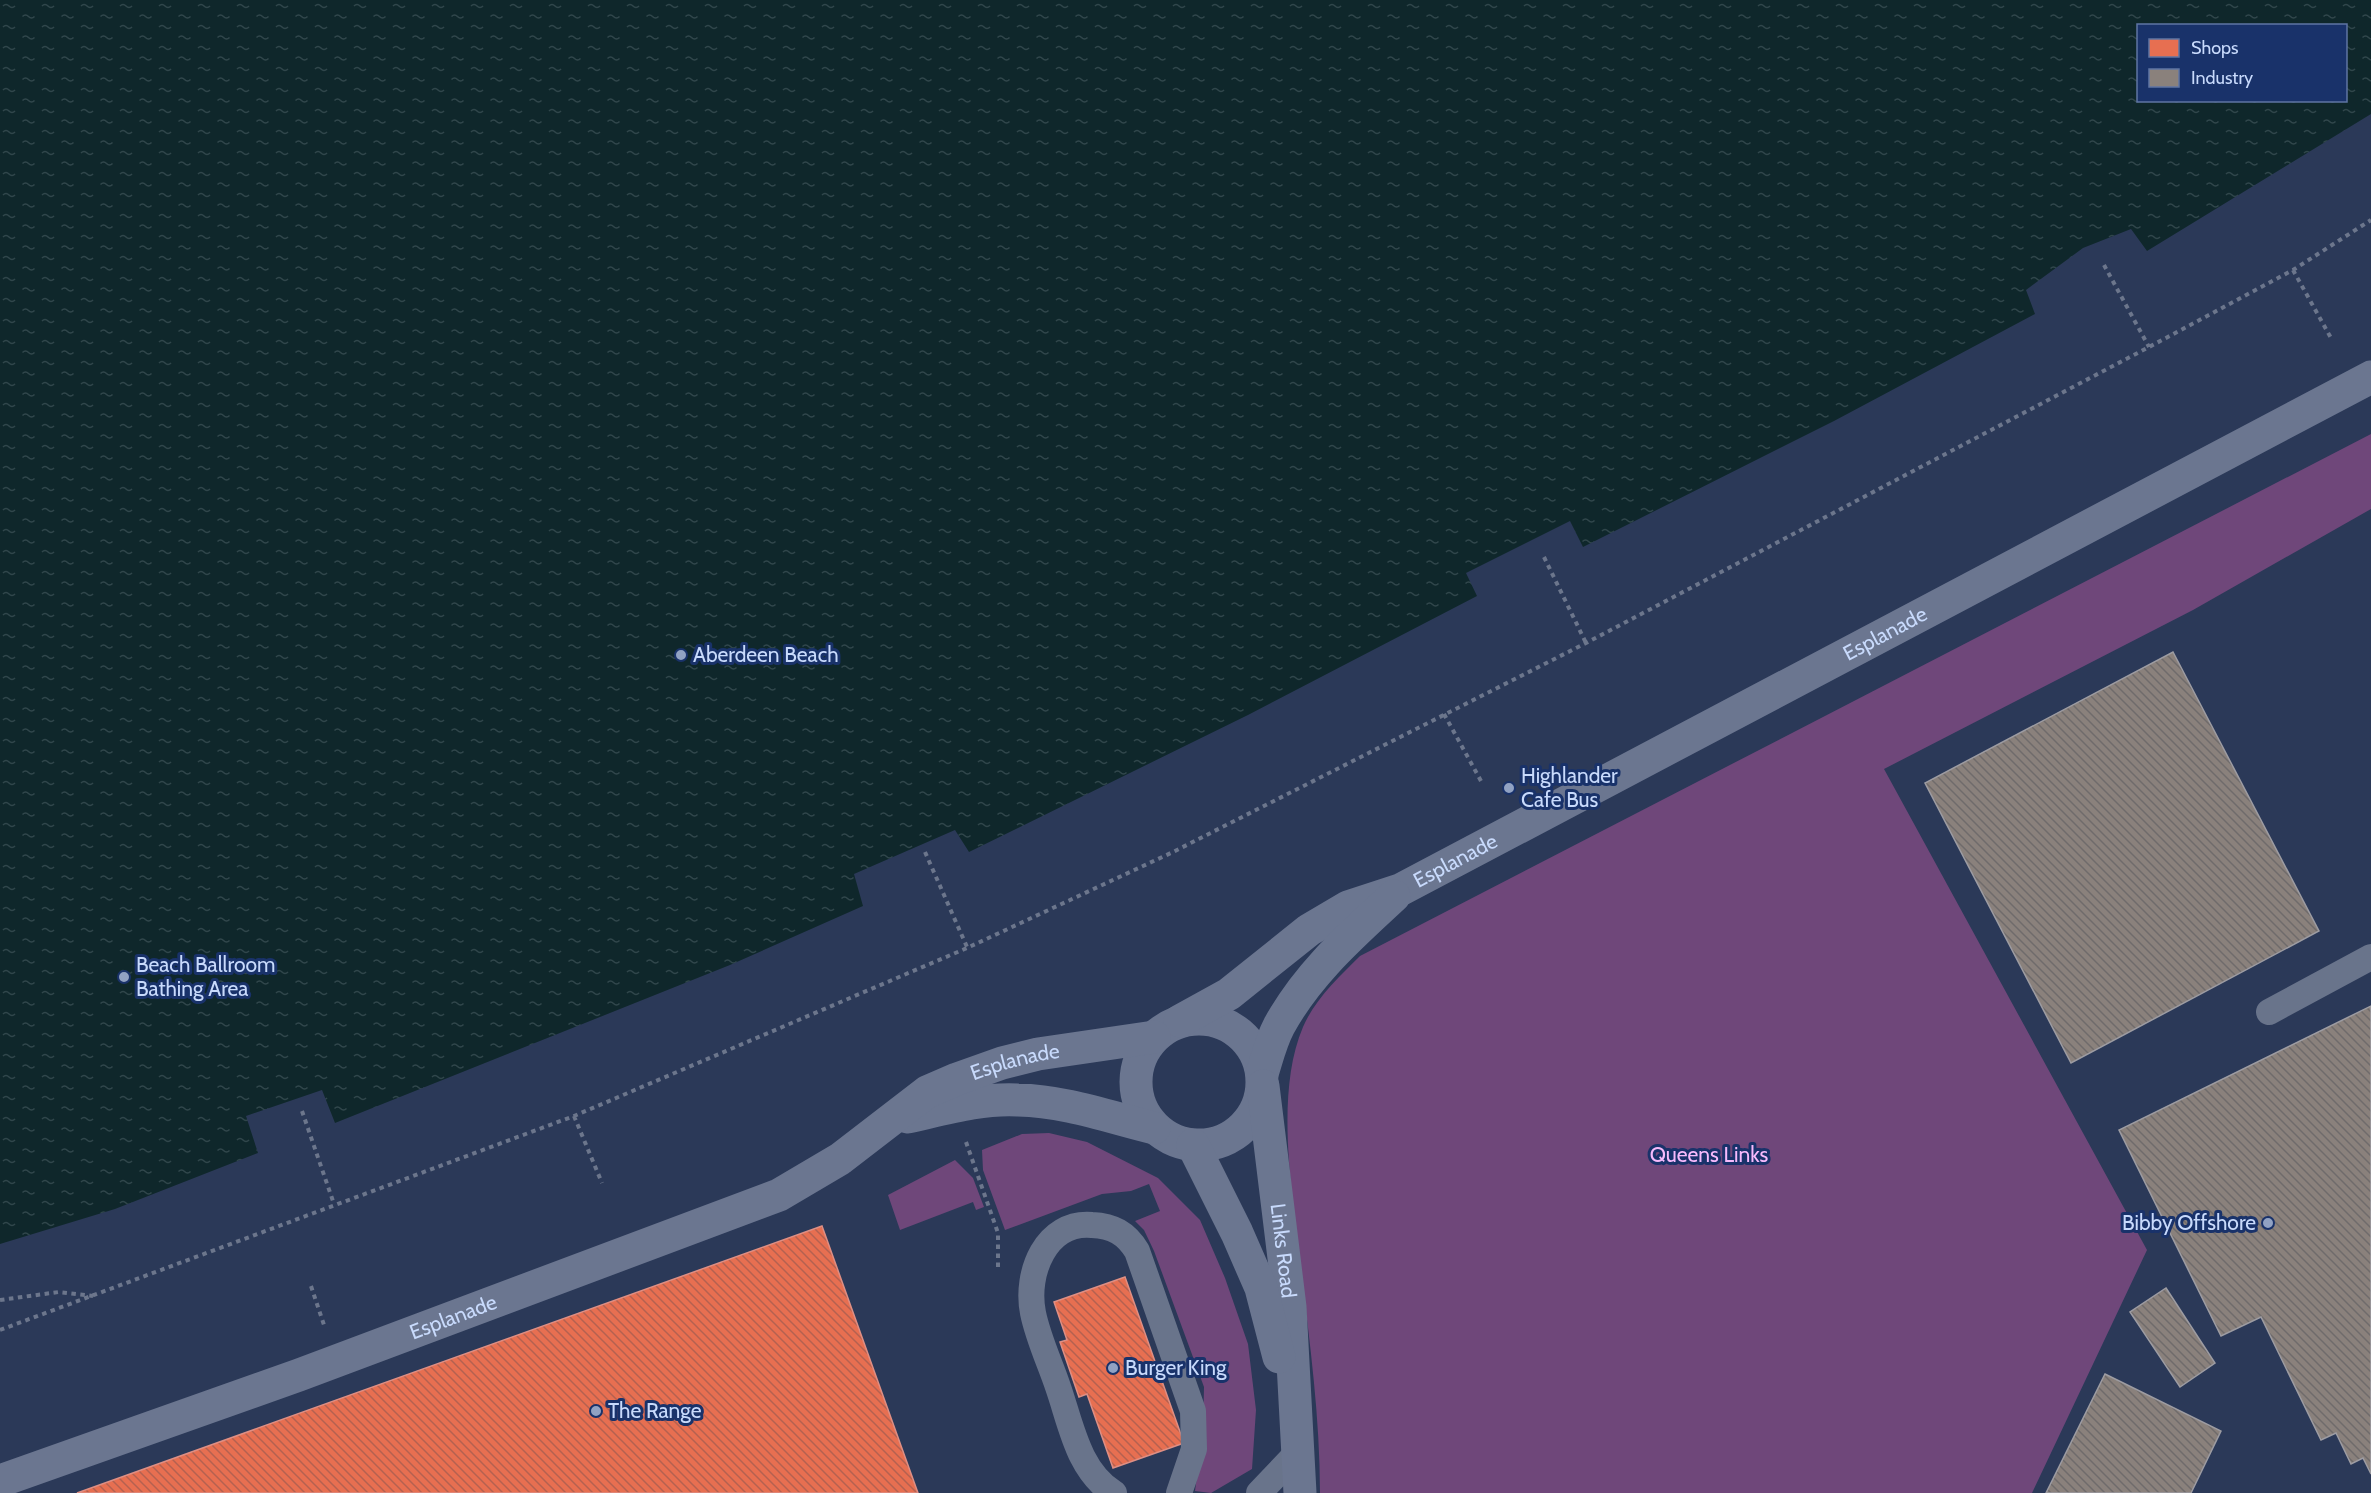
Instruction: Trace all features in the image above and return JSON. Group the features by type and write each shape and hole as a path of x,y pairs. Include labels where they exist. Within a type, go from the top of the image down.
{"street":[{"name":"Esplanade","path":"0,1481 299,1374 779,1195 840,1159 927,1092 1002,1063 1167,1029 1229,994 1265,963 1348,907 1400,890 2371,377"},
{"name":"Esplanade","path":"1262,1080 1278,1028 1307,981 1326,959 1400,890"},
{"path":"1207,1019 1233,1028 1252,1048 1259,1060 1262,1080 1254,1114 1234,1135 1221,1142 1193,1145 1172,1140 1155,1128 1143,1112 1135,1083 1138,1063 1167,1029 1207,1019"},
{"name":"Links Road","path":"1262,1080 1290,1307 1294,1417 1300,1493"},
{"name":"Esplanade","path":"888,1121 965,1104 1018,1100 1079,1107 1155,1128"},
{"name":"Links Road","path":"1193,1145 1237,1233 1261,1288 1294,1417"}],"lane":[{"path":"2269,1012 2371,957"},
{"path":"1114,1493 1097,1480 1081,1454 1031,1303 1035,1270 1045,1246 1059,1232 1086,1224 1104,1226 1121,1232 1137,1251 1189,1394 1195,1439 1179,1493"},
{"path":"1259,1493 1298,1452"}],"path":[{"path":"0,1330 574,1116 967,948 1173,852 1586,643 2150,348 2293,270 2371,220"},
{"path":"2104,265 2150,348"},
{"path":"2293,270 2331,338"},
{"path":"1544,557 1586,643"},
{"path":"1444,714 1481,781"},
{"path":"925,852 967,948"},
{"path":"302,1111 334,1204"},
{"path":"574,1116 602,1183"},
{"path":"966,1141 988,1204"},
{"path":"311,1286 327,1336"},
{"path":"0,1300 59,1292 93,1296"}],"green space":[{"name":"Queens Links","path":"2371,434 2371,509 2193,610 1884,769 2147,1250 2032,1493 1320,1493 1311,1353 1290,1179 1289,1084 1294,1054 1303,1027 1321,998 1344,972 1360,956"},
{"path":"1049,1133 1087,1142 1158,1178 1200,1220 1225,1278 1248,1344 1256,1410 1252,1469 1211,1493 1195,1491 1203,1431 1204,1387 1154,1251 1144,1230 1135,1221 1160,1211 1149,1184 1131,1191 1102,1194 1005,1230 983,1170 982,1150 1022,1134"},
{"path":"955,1160 973,1178 984,1207 976,1210 973,1202 900,1230 888,1195"}],"water":[{"name":"Aberdeen Beach","path":"0,0 2371,0 2371,114 2147,251 2131,229 2083,248 2026,290 2035,314 1834,421 1583,547 1570,521 1466,573 1477,596 1248,715 969,852 955,830 854,874 863,906 730,965 335,1123 322,1090 246,1116 258,1153 115,1209 0,1244"}],"building: Shops":[{"name":"The Range","path":"822,1226 918,1493 77,1493"},
{"name":"Burger King","path":"1125,1277 1184,1443 1113,1468 1087,1394 1079,1397 1060,1342 1067,1340 1054,1302"}],"building: Industry":[{"path":"2173,652 2319,931 2071,1063 1925,783"},
{"name":"Bibby Offshore","path":"2371,1006 2371,1474 2363,1458 2351,1464 2336,1433 2321,1440 2261,1317 2221,1336 2119,1130"},
{"path":"2166,1288 2215,1363 2180,1387 2130,1312"},
{"path":"2105,1374 2221,1431 2191,1493 2046,1493"}],"place":[{"name":"Aberdeen Beach","path":"681,655"},
{"name":"Highlander Cafe Bus","path":"1509,788"},
{"name":"Beach Ballroom Bathing Area","path":"124,977"},
{"name":"Bibby Offshore","path":"2268,1223"},
{"name":"Burger King","path":"1113,1368"},
{"name":"The Range","path":"596,1411"}]}
